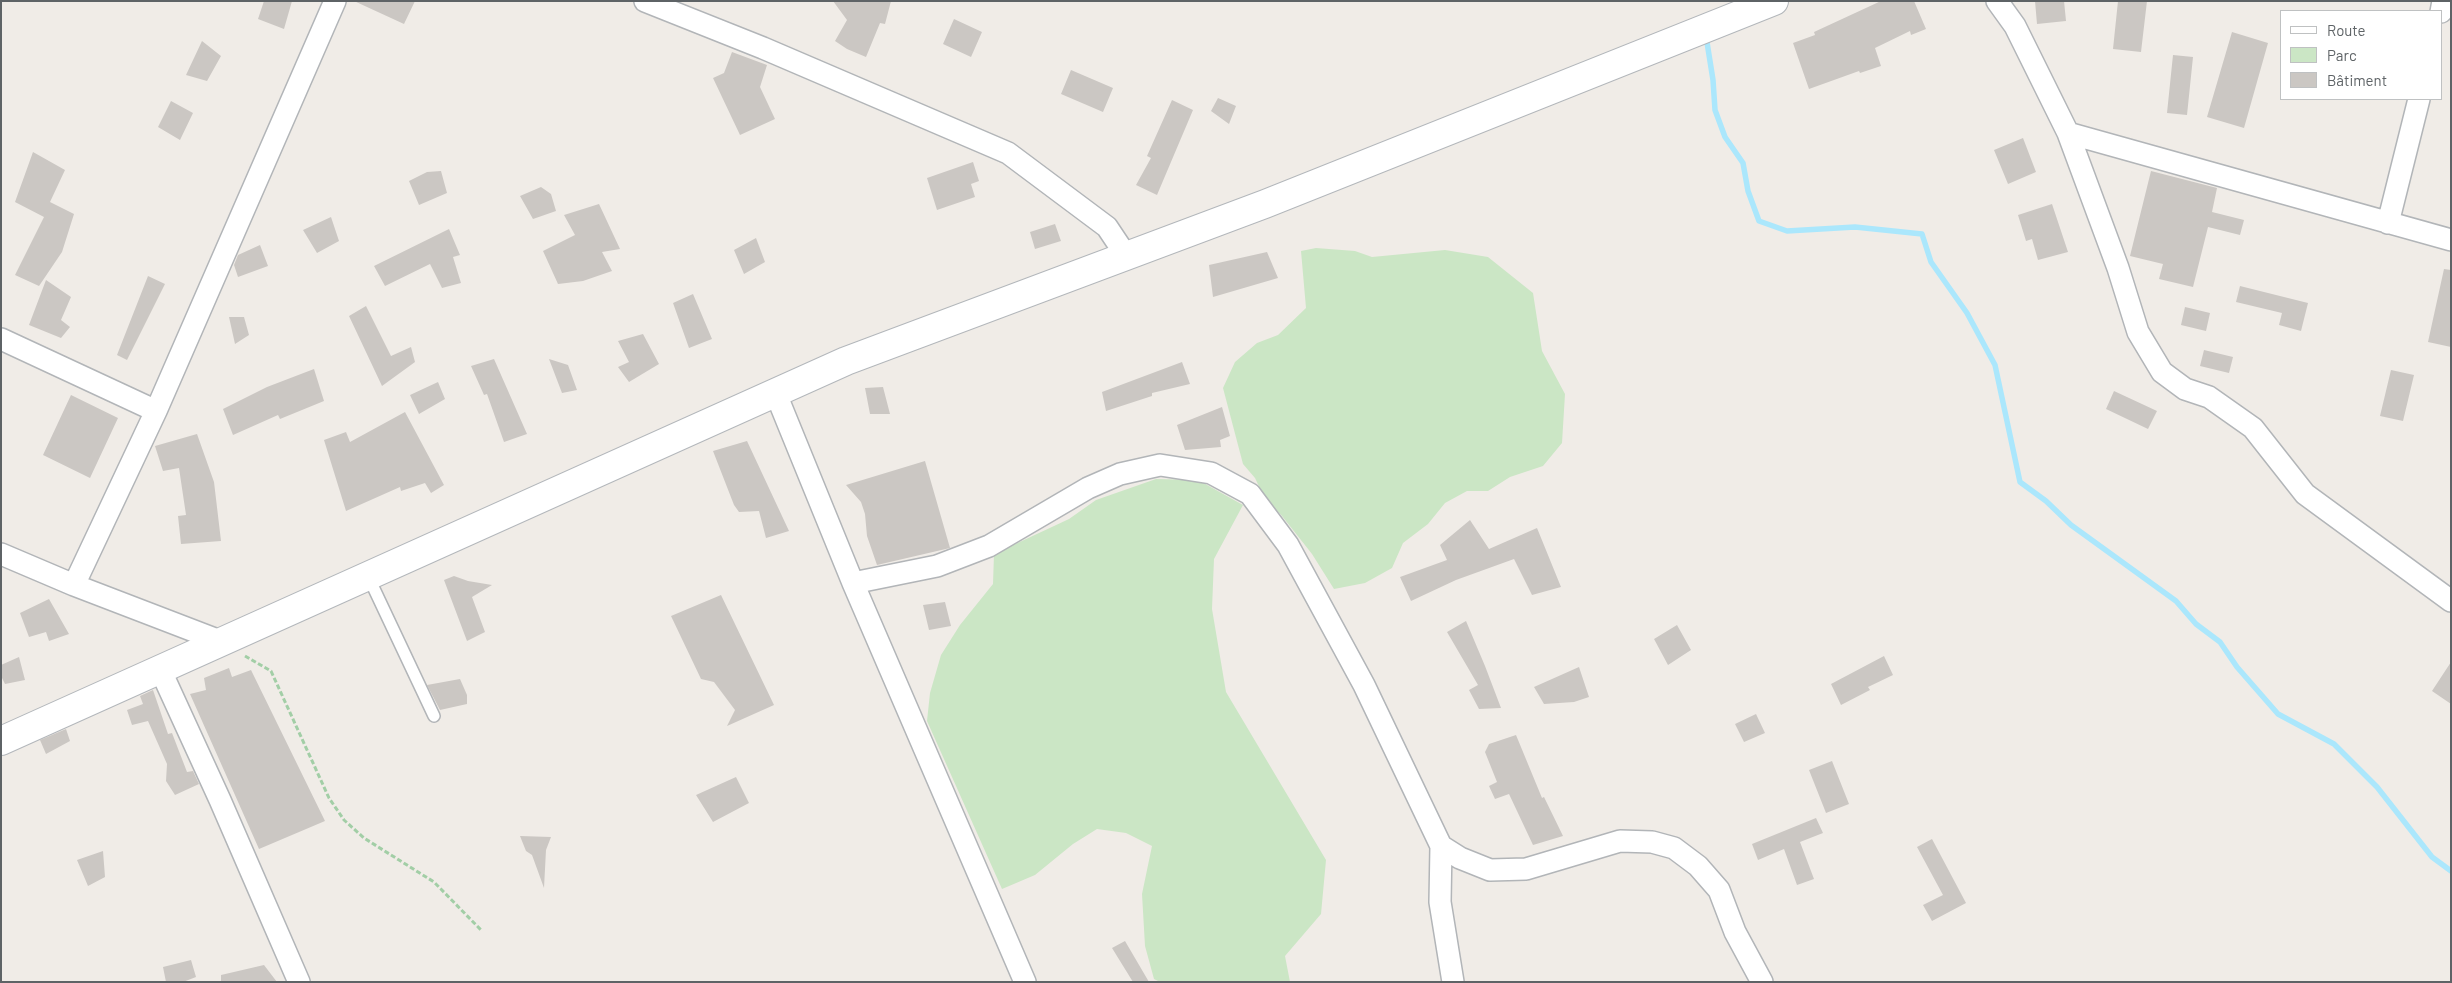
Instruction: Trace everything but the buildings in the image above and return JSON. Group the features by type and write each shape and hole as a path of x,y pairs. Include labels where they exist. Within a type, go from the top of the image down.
{"main road":[{"path":"1,741 846,361 1127,257 1774,1"}],"street":[{"path":"74,585 156,411 335,1"},
{"path":"645,1 763,48 1008,153 1107,227 1127,257"},
{"path":"1998,1 2015,26 2068,133 2118,268 2138,332 2162,372 2185,389 2209,397 2252,428 2305,494 2451,601"},
{"path":"2388,223 2419,100"},
{"path":"2068,133 2451,240"},
{"path":"1,339 156,411"},
{"path":"776,394 853,583 1024,982"},
{"path":"853,583 937,566 989,546 1088,488 1120,474 1160,465 1211,473 1250,494 1288,545 1364,685 1440,846 1440,902 1453,982"},
{"path":"1,554 74,585 220,642"},
{"path":"160,669 220,800 299,982"},
{"path":"1440,846 1460,858 1490,870 1526,869 1620,841 1652,842 1674,848 1698,866 1719,890 1735,932 1762,982"}],"lane":[{"path":"368,576 434,716"}],"path":[{"path":"220,642 271,671 329,798 344,820 364,838 434,882 482,931"}],"green space":[{"path":"1316,248 1355,251 1372,257 1445,250 1488,257 1533,293 1542,351 1565,394 1562,443 1543,466 1510,477 1488,491 1467,491 1445,503 1428,524 1403,543 1392,568 1365,583 1334,589 1312,554 1282,516 1264,497 1255,478 1243,464 1223,388 1235,362 1257,343 1278,335 1306,308 1301,251"},
{"path":"1156,479 1198,480 1243,505 1214,559 1212,609 1226,692 1326,860 1321,914 1285,956 1290,982 1160,982 1154,979 1145,946 1142,894 1152,846 1126,833 1097,829 1073,844 1035,875 1002,889 927,721 930,693 941,655 960,625 993,584 994,554 1069,519 1096,500"}],"waterway":[{"path":"1706,36 1713,80 1715,110 1725,137 1743,163 1748,191 1759,221 1787,231 1855,227 1922,234 1931,262 1967,313 1995,365 2020,482 2046,501 2071,525 2176,601 2196,624 2220,642 2237,667 2278,714 2334,744 2377,787 2432,857 2451,871"}]}
